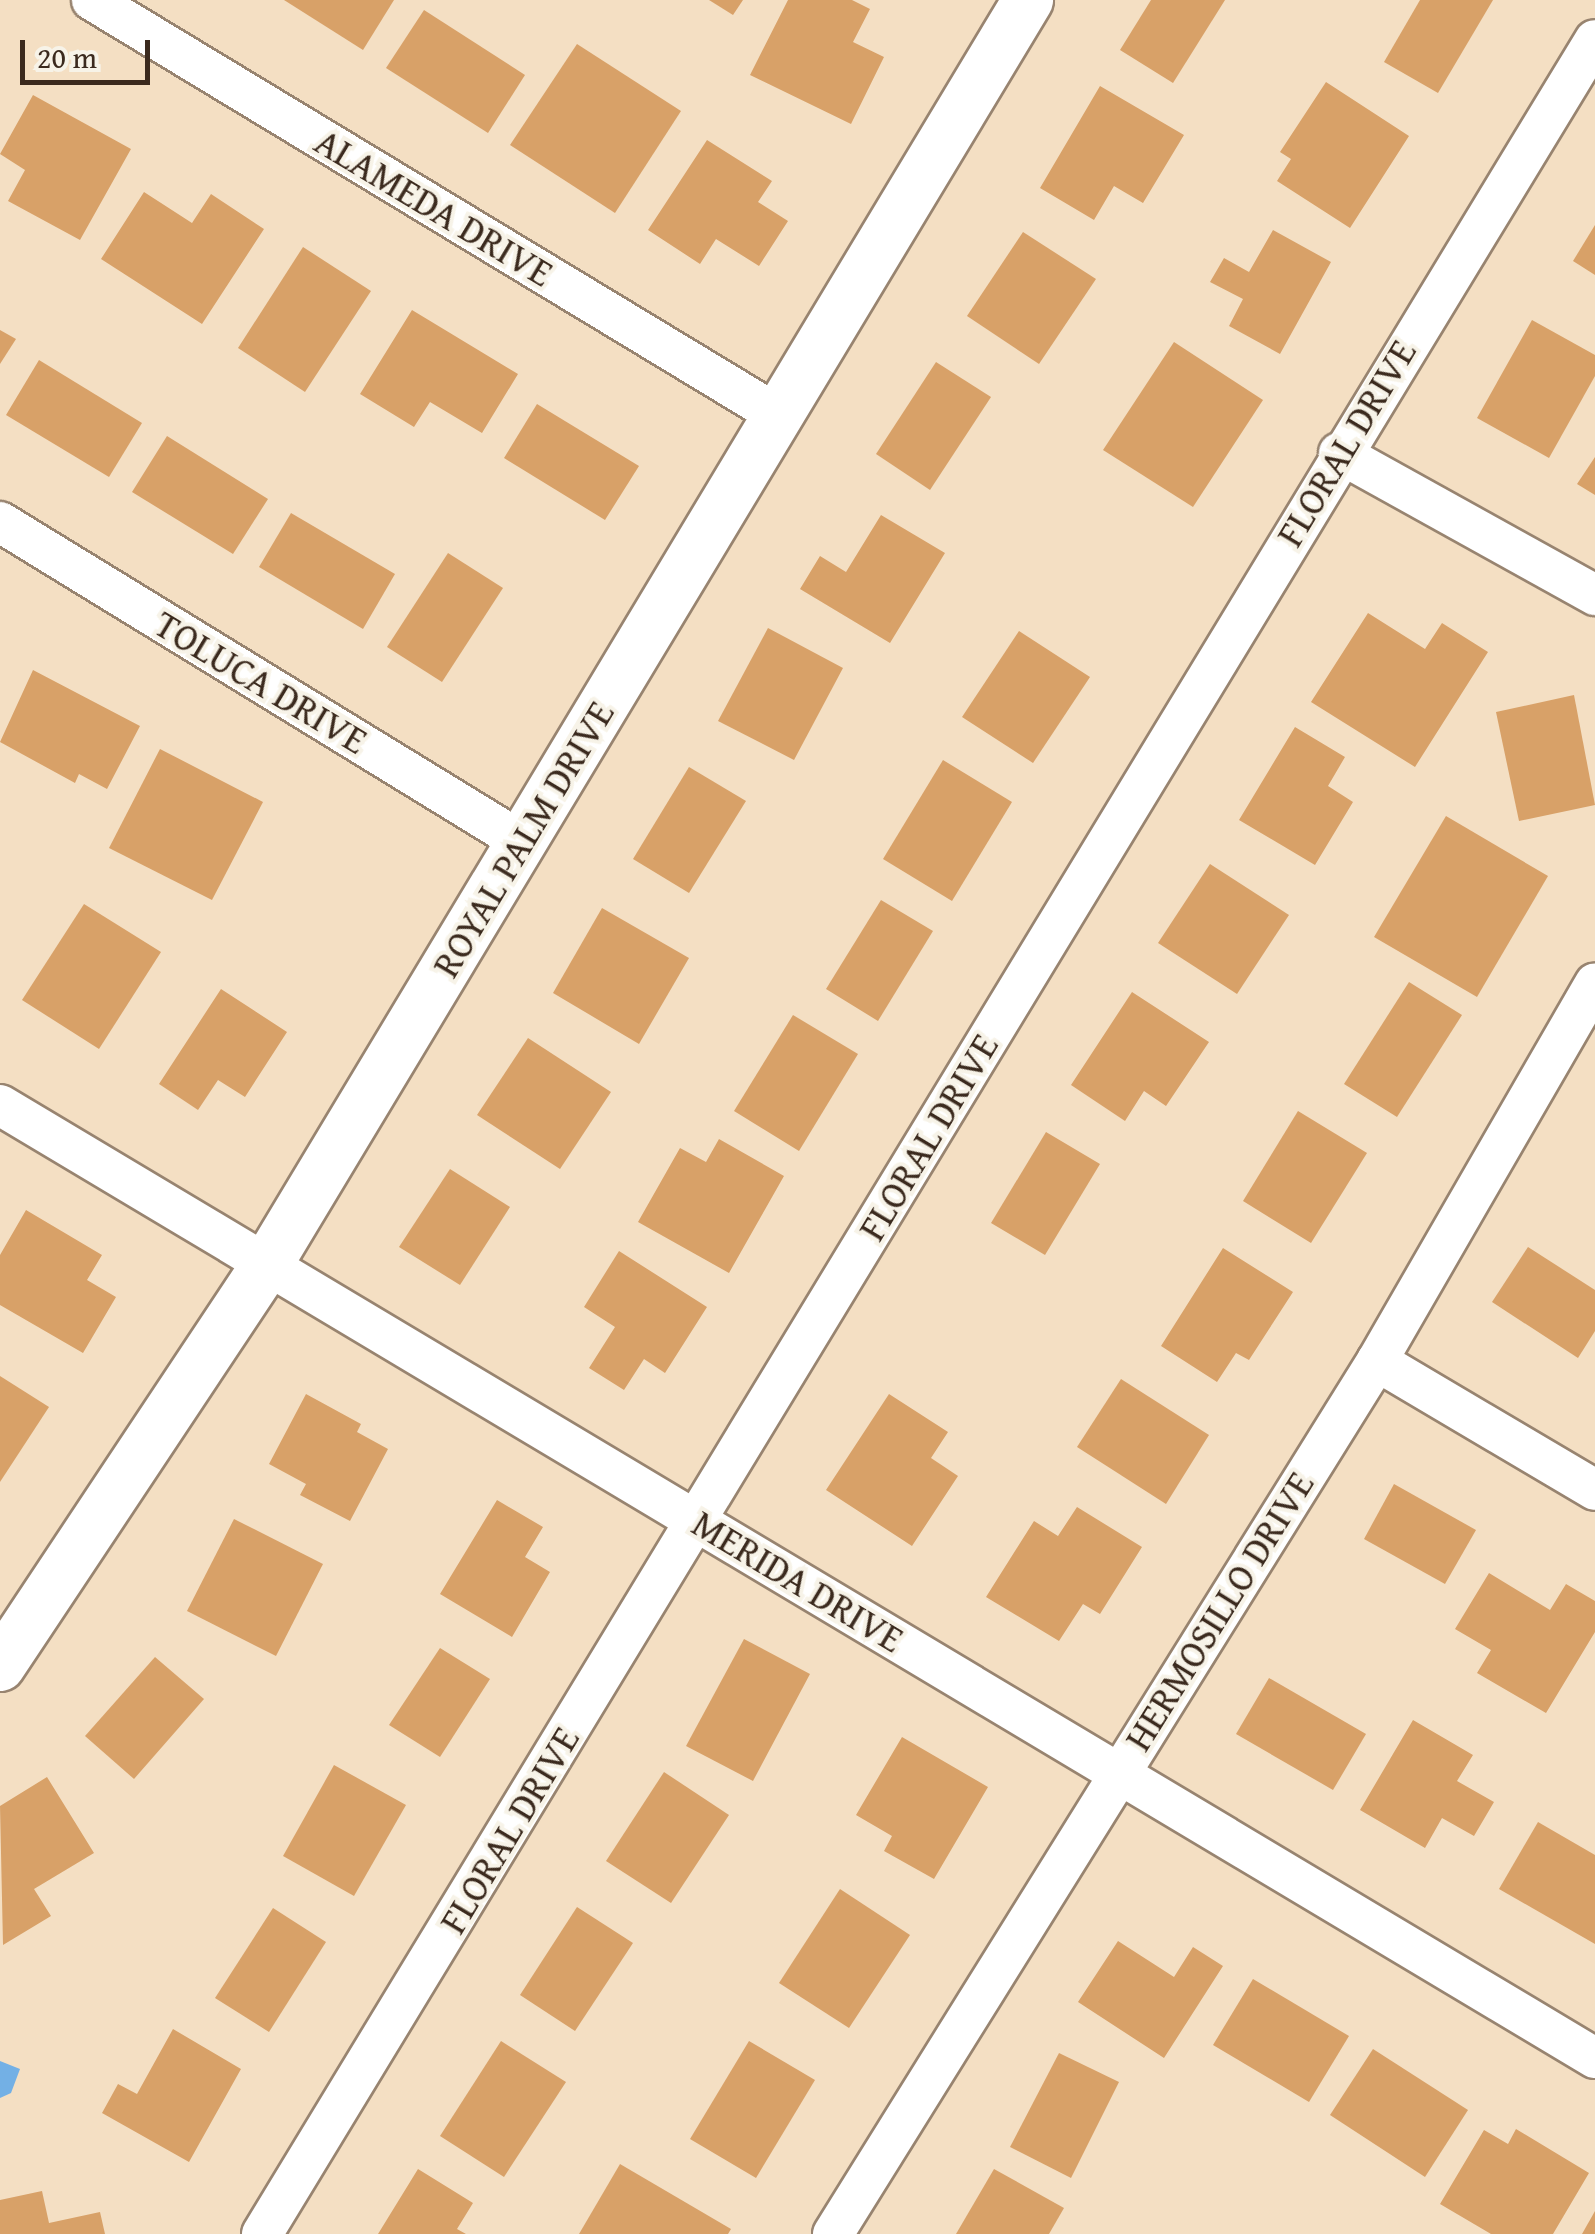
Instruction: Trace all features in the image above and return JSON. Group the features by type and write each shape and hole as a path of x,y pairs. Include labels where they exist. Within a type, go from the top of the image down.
{"street":[{"name":"ALAMEDA DRIVE","path":"92,0 776,414"},
{"name":"ROYAL PALM DRIVE","path":"0,1666 268,1263 1028,0"},
{"name":"FLORAL DRIVE","path":"262,2234 1339,453 1595,40"},
{"path":"1339,453 1595,595"},
{"name":"TOLUCA DRIVE","path":"0,522 522,842"},
{"name":"HERMOSILLO DRIVE","path":"833,2234 1376,1361 1595,982"},
{"name":"MERIDA DRIVE","path":"0,1105 1595,2058"},
{"path":"1376,1361 1595,1490"}],"water":[{"path":"0,2061 20,2069 11,2093 0,2098"}],"building":[{"path":"284,0 394,0 363,50"},
{"path":"709,0 743,0 733,15"},
{"path":"788,0 852,0 870,9 853,42 884,57 851,124 750,75"},
{"path":"1151,0 1225,0 1173,83 1120,50"},
{"path":"1420,0 1493,0 1438,93 1384,62"},
{"path":"424,10 525,75 488,133 386,68"},
{"path":"577,44 681,111 615,213 510,145"},
{"path":"1326,82 1409,136 1350,228 1277,181 1291,159 1280,152"},
{"path":"1100,86 1184,135 1143,203 1114,186 1094,220 1040,188"},
{"path":"33,95 131,149 80,240 8,201 25,170 0,154"},
{"path":"707,140 772,181 758,202 788,221 759,266 716,239 700,264 648,230"},
{"path":"144,192 192,223 211,194 264,229 202,324 101,259"},
{"path":"1595,225 1595,275 1573,261"},
{"path":"1273,230 1331,262 1280,354 1229,326 1243,299 1210,282 1224,258 1249,272"},
{"path":"1023,232 1096,279 1039,364 967,316"},
{"path":"303,247 371,291 305,392 238,348"},
{"path":"412,310 518,374 482,433 430,402 414,427 360,394"},
{"path":"1532,320 1595,355 1595,376 1549,458 1477,418"},
{"path":"0,330 16,339 0,364"},
{"path":"1174,342 1263,400 1193,507 1103,450"},
{"path":"39,360 142,423 109,477 6,415"},
{"path":"936,362 991,397 930,490 876,454"},
{"path":"537,404 639,466 605,520 504,458"},
{"path":"167,436 268,499 233,554 132,492"},
{"path":"1595,457 1595,495 1577,484"},
{"path":"291,513 395,574 363,629 259,567"},
{"path":"881,515 945,553 890,643 800,589 820,556 846,572"},
{"path":"448,553 503,588 442,682 387,647"},
{"path":"1368,613 1425,649 1442,623 1488,652 1415,767 1311,702"},
{"path":"768,628 843,668 794,760 718,721"},
{"path":"1019,631 1090,677 1033,763 962,717"},
{"path":"33,670 140,726 107,789 79,774 75,783 0,742"},
{"path":"1574,695 1595,805 1519,821 1496,712"},
{"path":"1295,727 1345,757 1328,786 1353,802 1315,865 1239,820"},
{"path":"160,749 263,802 212,900 109,848"},
{"path":"943,760 1012,802 952,901 883,859"},
{"path":"689,767 746,801 689,893 633,859"},
{"path":"1446,816 1548,876 1477,997 1374,937"},
{"path":"1210,864 1289,915 1237,994 1158,943"},
{"path":"881,900 933,931 878,1021 826,989"},
{"path":"84,904 161,952 99,1049 22,1000"},
{"path":"602,908 689,958 639,1044 553,993"},
{"path":"1409,982 1462,1015 1397,1117 1344,1084"},
{"path":"221,989 287,1032 245,1097 218,1080 198,1110 159,1084"},
{"path":"1132,992 1209,1042 1166,1106 1144,1091 1125,1121 1071,1085"},
{"path":"793,1015 858,1054 799,1151 734,1111"},
{"path":"528,1038 611,1092 560,1169 477,1115"},
{"path":"1298,1111 1367,1153 1311,1243 1243,1201"},
{"path":"1046,1132 1100,1164 1045,1255 991,1223"},
{"path":"719,1139 784,1176 729,1273 638,1222 680,1148 706,1162"},
{"path":"450,1169 510,1207 460,1285 399,1247"},
{"path":"26,1210 102,1255 87,1280 116,1297 83,1353 0,1305 0,1255"},
{"path":"1528,1247 1595,1290 1595,1331 1578,1358 1492,1302"},
{"path":"1223,1248 1293,1292 1249,1360 1236,1353 1217,1382 1161,1346"},
{"path":"619,1251 707,1307 665,1373 644,1359 624,1390 589,1368 615,1327 584,1307"},
{"path":"0,1376 49,1407 0,1482"},
{"path":"1121,1379 1209,1435 1166,1504 1077,1447"},
{"path":"306,1394 361,1424 357,1432 388,1449 350,1521 300,1495 306,1484 269,1464"},
{"path":"889,1394 948,1432 931,1458 958,1476 912,1546 826,1490"},
{"path":"1394,1484 1476,1530 1445,1584 1364,1539"},
{"path":"497,1500 543,1527 525,1557 550,1572 512,1637 440,1594"},
{"path":"1077,1507 1142,1547 1100,1614 1083,1604 1059,1641 986,1597 1034,1521 1058,1536"},
{"path":"234,1519 323,1564 276,1656 187,1611"},
{"path":"1489,1573 1550,1610 1566,1584 1595,1601 1595,1632 1546,1713 1477,1673 1491,1650 1455,1629"},
{"path":"744,1639 810,1674 753,1781 686,1746"},
{"path":"440,1648 490,1679 440,1757 389,1725"},
{"path":"155,1657 204,1699 134,1779 85,1736"},
{"path":"1269,1678 1366,1734 1333,1790 1236,1734"},
{"path":"1413,1720 1473,1755 1457,1781 1494,1802 1474,1836 1442,1818 1425,1848 1360,1810"},
{"path":"902,1737 988,1787 934,1879 884,1851 892,1836 856,1815"},
{"path":"334,1765 406,1805 354,1896 283,1856"},
{"path":"664,1772 729,1815 671,1903 606,1861"},
{"path":"47,1777 94,1853 34,1889 51,1916 3,1945 0,1806"},
{"path":"1538,1822 1595,1855 1595,1944 1499,1889"},
{"path":"840,1889 910,1935 849,2028 779,1983"},
{"path":"577,1907 633,1943 575,2031 520,1995"},
{"path":"273,1908 326,1942 269,2032 215,1998"},
{"path":"1118,1941 1174,1977 1193,1947 1223,1966 1164,2058 1078,2002"},
{"path":"1253,1979 1349,2036 1309,2102 1213,2045"},
{"path":"173,2029 241,2069 189,2162 102,2113 118,2084 137,2094"},
{"path":"501,2041 566,2082 504,2177 440,2136"},
{"path":"749,2041 815,2080 756,2178 690,2139"},
{"path":"1373,2049 1468,2110 1425,2177 1330,2115"},
{"path":"1059,2053 1119,2082 1071,2178 1010,2147"},
{"path":"1516,2129 1589,2173 1553,2234 1491,2234 1440,2204 1484,2130 1508,2144"},
{"path":"620,2164 731,2229 728,2234 579,2234"},
{"path":"418,2169 473,2203 457,2229 466,2234 378,2234"},
{"path":"994,2169 1064,2208 1049,2234 956,2234"},
{"path":"42,2191 49,2223 100,2212 105,2234 0,2234 0,2200"},
{"path":"1595,2211 1595,2234 1582,2234"}]}
